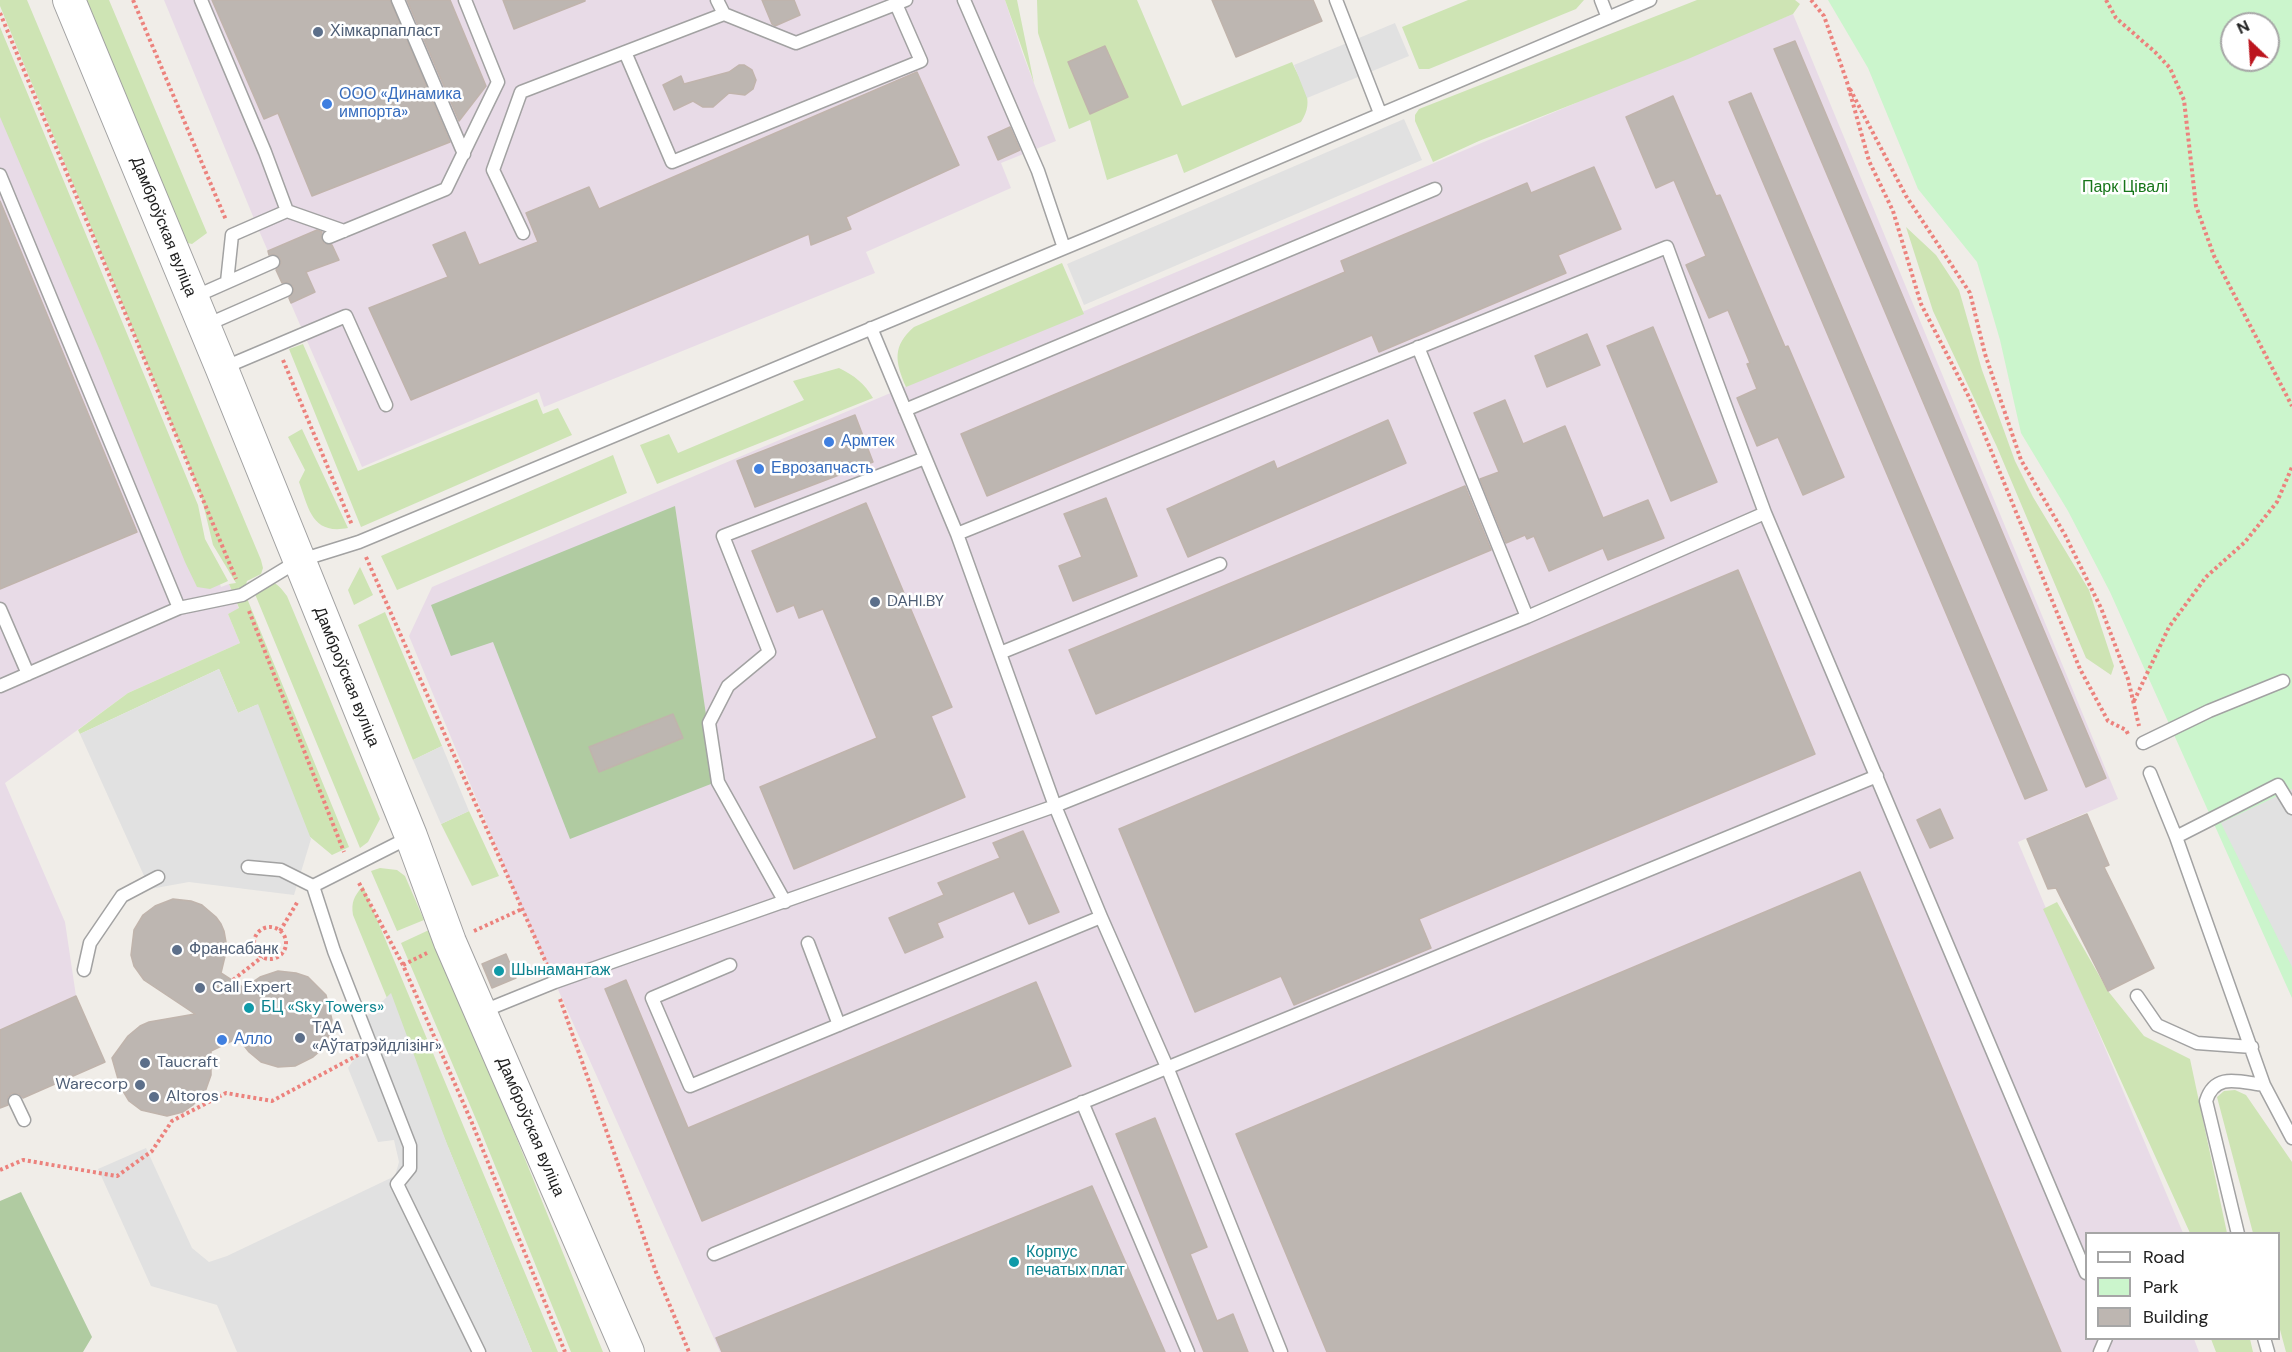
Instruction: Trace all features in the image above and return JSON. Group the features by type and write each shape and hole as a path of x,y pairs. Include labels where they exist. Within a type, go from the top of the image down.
{"street":[{"name":"Дамброўская вуліца","path":"69,0 222,369 411,836 450,942 628,1352"}],"lane":[{"path":"201,0 265,152 287,211"},
{"path":"398,0 464,154"},
{"path":"329,237 446,189 498,82 465,0"},
{"path":"625,52 672,162 921,61 901,2 796,43 724,14 717,0"},
{"path":"964,0 1038,171 1064,248"},
{"path":"1335,0 1380,113"},
{"path":"1601,0 1608,18"},
{"path":"0,686 179,608 242,595 298,561 360,542 1650,0"},
{"path":"523,233 493,170 521,92 724,14"},
{"path":"0,175 179,608"},
{"path":"905,410 1435,189"},
{"path":"227,282 232,235 287,211 344,231"},
{"path":"957,534 1667,247 1765,513 2085,1271"},
{"path":"192,298 273,262"},
{"path":"203,327 286,290"},
{"path":"222,369 346,316 386,405"},
{"path":"871,328 957,534 1055,806 1167,1067 1281,1352"},
{"path":"1418,347 1527,617"},
{"path":"785,902 718,782 709,723 728,686 769,652 723,536 925,458"},
{"path":"480,1012 555,982 1055,806 1527,617 1765,513"},
{"path":"1000,653 1220,564"},
{"path":"0,609 28,674"},
{"path":"2143,743 2209,711 2283,681"},
{"path":"2150,773 2176,837 2264,1085 2292,1138"},
{"path":"714,1254 1877,776"},
{"path":"2176,837 2278,785 2292,808"},
{"path":"313,886 351,869 411,836"},
{"path":"248,867 281,870 313,886 334,951 410,1146 410,1168 397,1184 480,1352"},
{"path":"84,970 90,944 122,896 158,877"},
{"path":"730,965 652,998 690,1086 1101,917"},
{"path":"808,943 839,1025"},
{"path":"2137,996 2157,1025 2197,1043 2252,1047"},
{"path":"2238,1232 2206,1101 2210,1089 2218,1083 2231,1081 2264,1085"},
{"path":"15,1101 24,1120"},
{"path":"1082,1102 1188,1352"}],"path":[{"path":"133,0 232,235"},
{"path":"1811,0 1824,15 1847,82 1869,161 1893,211 1921,304 1970,399 2080,669 2108,721 2126,730 2150,773"},
{"path":"2106,0 2116,18 2170,68 2184,100 2196,206 2214,256 2292,406"},
{"path":"0,13 242,595 351,869 403,965 480,1144 565,1352"},
{"path":"1847,82 1906,196 1970,294 1985,354 2021,460 2065,535 2102,608 2128,680 2143,743"},
{"path":"277,346 360,542 555,982 656,1272 689,1352"},
{"path":"2133,702 2169,627 2206,577 2245,542 2277,502 2292,467"},
{"path":"233,980 262,957 272,959 281,954 286,945 283,934 275,928 260,930 254,938 255,949 262,957"},
{"path":"0,1170 23,1160 117,1176 152,1151 172,1121 226,1093 272,1101 372,1048"}],"shaded area":[{"path":"164,0 1005,0 1056,141 1001,163 1011,188 866,252 875,273 544,407 539,392 362,467 257,226"},
{"path":"1793,14 2118,799 2018,842 2183,1232 2085,1232 2085,1340 2194,1340 2199,1352 720,1352 522,909 409,636 432,587 1687,56"},
{"path":"1395,23 1409,56 1307,98 1294,65"},
{"path":"0,32 87,241 221,587 229,584 239,609 228,614 240,643 128,693 5,783 65,922 76,996 105,1062 0,1108"},
{"path":"1404,119 1422,160 1084,305 1067,264"},
{"path":"219,669 238,713 258,704 311,839 294,895 189,882 150,889 80,734"},
{"path":"442,746 469,811 441,824 413,760"},
{"path":"2292,789 2292,967 2221,823"},
{"path":"391,993 447,1144 532,1352 237,1352 217,1305 151,1286 98,1169 146,1148 192,1248 209,1262 227,1256 395,1176 399,1162 394,1140 378,1142 348,1068 366,1042 365,1018"}],"green space":[{"path":"0,0 27,0 261,560 263,568 261,574 247,581 244,591 349,847 332,855 309,836 256,705 238,713 219,669 80,734 78,730 128,693 240,643 228,614 239,608 229,584 236,583 213,545 201,495 0,6"},
{"path":"85,0 109,0 207,233 192,244 184,242"},
{"path":"1005,0 1017,0 1034,83"},
{"path":"1037,0 1137,0 1182,106 1292,62 1306,92 1305,114 1301,122 1184,173 1177,154 1107,180 1090,120 1069,129 1038,33"},
{"path":"1468,0 1584,0 1576,9 1429,69 1419,69 1402,27"},
{"path":"1697,0 1795,0 1800,4 1793,14 1688,59 1479,141 1433,162 1415,121 1415,115 1419,109"},
{"name":"Парк Цівалі","path":"1828,0 2292,0 2292,998 2110,592 2068,511 2021,433 2000,340 1977,262 1918,189 1868,68"},
{"path":"0,27 198,505 205,539 228,581 210,589 197,587 185,562 100,351 0,117"},
{"path":"1906,227 1936,255 1959,290 1982,370 2015,461 2033,497 2089,590 2114,666 2111,675 2086,658 1997,447 1933,311"},
{"path":"1062,263 1084,314 906,387 898,355 902,341 914,327"},
{"path":"303,344 358,471 537,399 543,414 558,408 572,435 361,527 289,349"},
{"path":"839,368 859,380 873,398 657,484 640,445 669,434 678,453 804,400 793,381"},
{"path":"302,429 348,528 327,528 319,524 309,510 299,482 305,470 288,437"},
{"path":"613,455 627,493 397,590 381,556"},
{"path":"675,506 716,782 570,839 493,642 451,656 431,605"},
{"path":"360,567 373,595 354,605 348,590"},
{"path":"260,577 268,579 282,589 287,596 380,819 368,842 360,848 250,582"},
{"path":"385,612 442,746 413,760 358,625"},
{"path":"469,811 499,876 472,886 441,824"},
{"path":"380,868 397,870 405,876 424,920 397,931 371,871"},
{"path":"363,886 558,1352 532,1352 353,915 354,899"},
{"path":"2057,902 2108,991 2144,1036 2190,1059 2227,1232 2190,1232 2043,909"},
{"path":"429,930 506,1112 603,1352 571,1352 401,943"},
{"path":"2235,1090 2246,1095 2292,1162 2292,1352 2286,1352 2280,1330 2280,1232 2253,1232 2217,1097 2224,1091"},
{"path":"21,1192 92,1337 83,1352 0,1352 0,1201"},
{"path":"2211,1340 2250,1340 2253,1352 2216,1352"}],"building":[{"path":"212,0 390,0 450,142 312,196 278,113 264,119"},
{"path":"407,0 450,0 486,86 459,121"},
{"path":"503,0 585,0 585,1 514,29"},
{"path":"762,0 794,0 800,15 775,26"},
{"path":"1212,0 1313,0 1322,21 1236,57"},
{"path":"1795,41 2106,778 2086,787 1774,49"},
{"path":"1105,46 1128,97 1090,114 1068,62"},
{"path":"739,65 752,70 756,80 753,89 745,95 729,93 713,107 703,107 693,101 674,110 663,85 681,76 684,84 729,72"},
{"path":"917,72 959,165 846,217 851,229 811,245 809,234 411,400 369,308 448,277 433,245 465,232 479,265 538,242 526,213 589,187 599,209"},
{"path":"1751,93 2047,790 2025,799 1729,102"},
{"path":"1673,96 1716,196 1720,195 1785,347 1788,346 1844,477 1803,495 1778,437 1757,446 1737,398 1757,389 1747,364 1750,363 1728,310 1709,318 1686,265 1706,256 1674,180 1656,188 1626,117"},
{"path":"1010,127 1020,150 998,160 988,137"},
{"path":"1594,167 1621,229 1558,255 1566,273 1379,352 1372,335 987,496 961,434 1345,272 1341,261 1527,183 1531,193"},
{"path":"0,201 137,532 0,589"},
{"path":"317,230 322,232 324,243 332,245 339,260 306,272 315,292 291,303 289,298 294,291 293,286 287,282 282,283 276,270 281,263 280,258 274,254 269,255 268,251"},
{"path":"1653,327 1717,482 1671,501 1607,346"},
{"path":"1587,334 1600,365 1547,387 1535,356"},
{"path":"1505,400 1523,444 1565,426 1603,518 1648,500 1664,538 1608,560 1603,548 1549,571 1534,536 1527,539 1525,535 1506,543 1480,479 1499,472 1474,413"},
{"path":"855,415 873,462 755,507 737,461"},
{"path":"1388,420 1406,463 1188,557 1167,509 1274,461 1277,469"},
{"path":"1465,486 1491,550 1096,714 1069,650"},
{"path":"1106,498 1137,576 1073,601 1059,566 1082,557 1064,514"},
{"path":"866,503 952,707 931,716 965,797 794,869 760,787 877,738 823,609 799,618 794,605 777,612 752,551"},
{"path":"1738,570 1815,754 1419,919 1431,948 1294,1005 1281,976 1195,1012 1119,829"},
{"path":"673,714 683,738 599,772 589,747"},
{"path":"1940,809 1953,838 1930,848 1917,820"},
{"path":"2087,814 2109,865 2104,867 2154,968 2108,991 2056,888 2048,889 2027,839"},
{"path":"1023,831 1059,912 1029,924 1014,891 937,923 943,937 905,953 889,918 944,895 938,883 1000,858 993,843"},
{"path":"1860,872 2061,1352 1327,1352 1236,1134"},
{"name":"БЦ «Sky Towers»","path":"173,899 202,905 221,924 227,948 221,973 244,988 260,977 278,971 308,977 326,995 332,1020 329,1036 320,1051 295,1066 278,1067 261,1062 238,1038 211,1051 211,1075 205,1092 183,1112 167,1116 141,1110 129,1101 120,1086 112,1058 128,1036 140,1026 149,1022 195,1014 144,980 134,966 131,955 134,930 143,915 155,906"},
{"name":"Шынамантаж","path":"506,954 516,978 492,988 482,964"},
{"path":"626,980 688,1128 1036,982 1071,1066 702,1221 605,989"},
{"path":"76,996 105,1062 23,1098 19,1094 12,1093 8,1097 8,1105 0,1108 0,1030"},
{"path":"1155,1118 1207,1247 1190,1254 1217,1321 1233,1314 1248,1352 1204,1352 1116,1134"},
{"name":"Корпус печатых плат","path":"1092,1186 1165,1352 722,1352 716,1338"}],"place":[{"name":"Хімкарпапласт","path":"318,32"},
{"name":"ООО «Динамика импорта»","path":"327,104"},
{"name":"Армтек","path":"829,442"},
{"name":"Еврозапчасть","path":"759,469"},
{"name":"DAHI.BY","path":"875,602"},
{"name":"Франсабанк","path":"177,950"},
{"name":"Шынамантаж","path":"499,971"},
{"name":"Call Expert","path":"200,988"},
{"name":"БЦ «Sky Towers»","path":"249,1008"},
{"name":"ТАА «Аўтатрэйдлізінг»","path":"300,1038"},
{"name":"Алло","path":"222,1040"},
{"name":"Taucraft","path":"145,1063"},
{"name":"Warecorp","path":"140,1085"},
{"name":"Altoros","path":"154,1097"},
{"name":"Корпус печатых плат","path":"1014,1262"}]}
